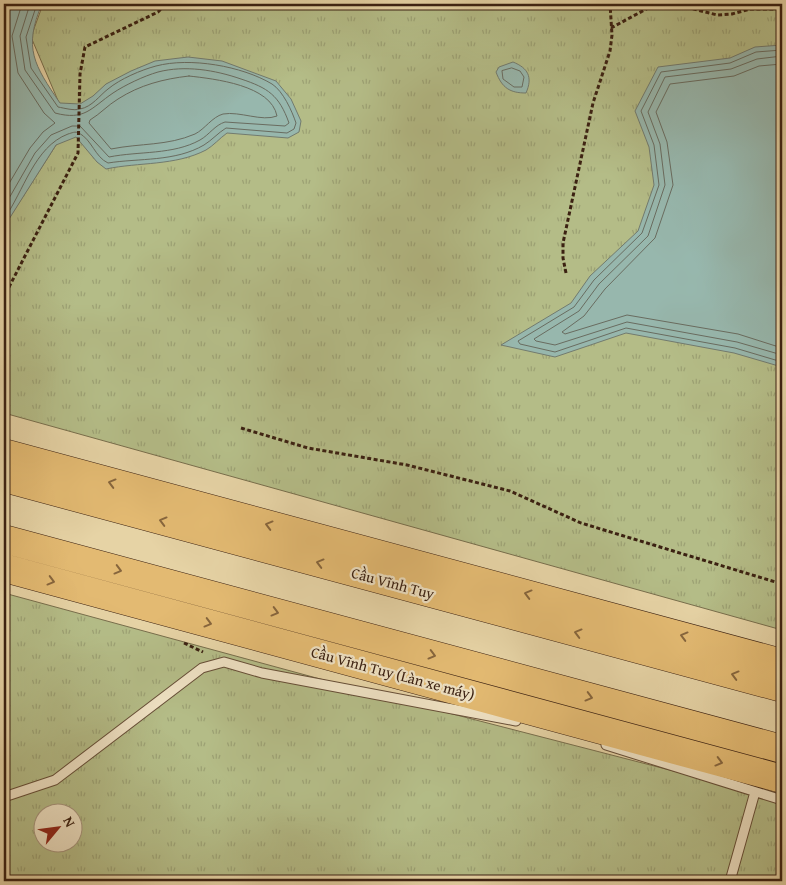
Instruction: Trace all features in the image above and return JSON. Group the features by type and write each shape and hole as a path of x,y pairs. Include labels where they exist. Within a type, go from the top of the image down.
{"highway":[{"path":"4,454 782,663"},
{"name":"Cầu Vĩnh Tuy","path":"4,478 782,688"},
{"path":"4,539 782,749"},
{"name":"Cầu Vĩnh Tuy (Làn xe máy)","path":"4,568 782,778"}],"lane":[{"path":"4,797 55,780 202,668 224,662 262,673 457,708 525,723"},
{"path":"595,742 782,800"},
{"path":"730,881 754,792"}],"path":[{"path":"4,306 8,290 78,153 80,74 85,47 158,12 166,4"},
{"path":"566,273 563,258 565,233 593,103 610,52 610,4"},
{"path":"611,28 650,7 668,4"},
{"path":"674,4 717,15 732,14 750,9 782,10"},
{"path":"242,428 308,448 407,465 510,491 581,523 782,584"}],"green space":[{"path":"43,4 782,4 782,630 4,413 4,226 56,145 59,103 31,37"},
{"path":"4,593 379,695 782,799 782,881 4,881"}],"water":[{"path":"4,4 42,4 33,33 32,45 34,56 44,78 60,103 80,104 93,96 106,84 155,61 188,57 222,61 276,81 291,99 301,121 299,132 288,138 227,133 206,150 182,159 106,169 97,162 76,137 56,145 4,227"},
{"path":"782,45 782,367 734,353 626,333 555,357 501,345 571,303 590,276 638,231 654,185 649,147 635,111 658,67 730,58 755,47"},
{"path":"513,62 526,70 528,74 529,82 526,93 507,89 496,72 499,67"}]}
